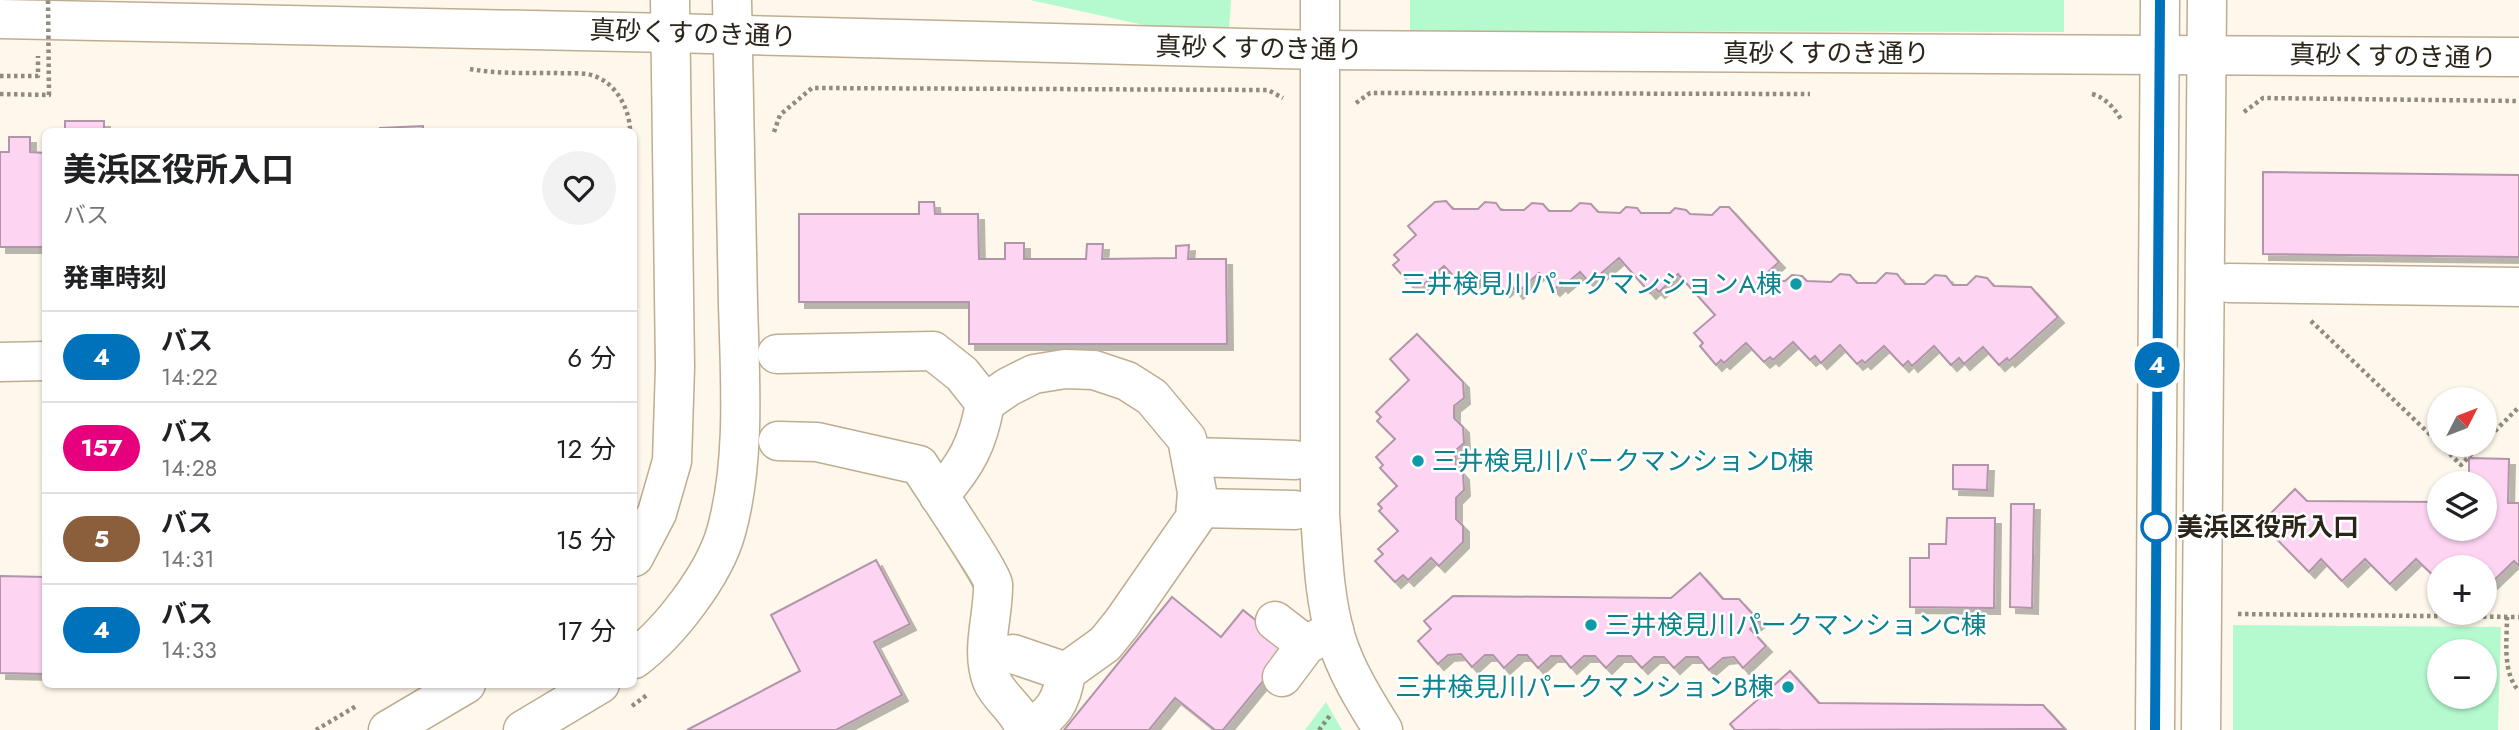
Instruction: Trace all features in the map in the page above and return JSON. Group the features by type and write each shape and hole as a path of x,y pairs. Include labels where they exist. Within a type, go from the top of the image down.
{"street":[{"path":"1282,677 1320,638 1325,587 1320,514 1320,0"},
{"path":"2155,730 2160,0"},
{"path":"2201,730 2207,0"},
{"path":"637,550 657,513 672,461 675,367 671,16"},
{"name":"真砂くすのき通り","path":"0,19 671,16 732,17 1320,50 2519,57"},
{"path":"645,674 653,645 686,606 715,558 726,533 738,466 740,357 732,17"},
{"path":"2229,283 2519,286"},
{"path":"777,354 933,351 962,374 985,403"},
{"path":"0,362 42,361"},
{"path":"778,441 817,442 919,465 993,581 988,624 988,657 992,681 1023,722 1025,730 1036,725 1057,706 1063,692 1066,672 1105,643 1122,623 1195,518 1197,492 1187,439 1152,397 1127,381 1094,370 1065,369 1034,374 985,403 980,430 962,469 939,496"},
{"path":"1191,457 1295,460"},
{"path":"1196,508 1295,510"},
{"path":"1275,621 1320,638 1360,692 1383,730"},
{"path":"988,657 1013,654 1066,672"},
{"path":"388,730 459,688"},
{"path":"523,730 612,698"}],"path":[{"path":"0,94 49,95 48,0"},
{"path":"0,76 38,76 38,52"},
{"path":"774,137 774,129 780,115 812,89 1268,90 1279,94 1286,101"},
{"path":"1351,108 1370,93 1812,93"},
{"path":"2088,94 2101,97 2113,107 2122,121"},
{"path":"2306,316 2427,432"},
{"path":"2497,429 2519,407"},
{"path":"2453,457 2461,465 2469,457"},
{"path":"2227,614 2519,617"},
{"path":"2507,617 2508,674 2519,691"},
{"path":"316,730 360,704"},
{"path":"1319,730 1335,708"}],"green space":[{"path":"1030,0 1231,0 1229,30 1153,27"},
{"path":"1410,0 2064,0 2064,32 1410,31"},
{"path":"2233,625 2501,627 2498,730 2233,730"},
{"path":"1326,702 1342,730 1305,730"}],"building":[{"path":"65,121 104,121 104,128 65,128"},
{"path":"423,126 423,128 380,128"},
{"path":"9,137 30,137 30,152 42,153 42,247 0,247 0,152 9,152"},
{"path":"2263,172 2519,175 2519,257 2263,254"},
{"name":"三井検見川パークマンションA棟","path":"1446,201 1453,209 1478,209 1485,202 1496,203 1501,210 1524,210 1532,203 1543,204 1549,211 1571,211 1580,203 1591,204 1598,212 1620,213 1626,207 1637,208 1641,213 1670,213 1675,208 1686,210 1690,214 1712,215 1720,207 1729,207 1779,262 1759,280 1785,281 1792,275 1802,276 1807,281 1831,282 1840,274 1850,275 1857,283 1876,283 1886,273 1897,274 1905,284 1925,284 1935,275 1946,276 1953,285 1967,285 1976,276 1987,278 1994,286 2031,287 2058,317 2009,361 2007,358 1999,365 1983,347 1964,364 1959,358 1951,365 1934,346 1912,366 1908,361 1903,366 1884,346 1865,363 1862,360 1857,364 1840,345 1821,363 1815,356 1810,360 1793,342 1773,360 1770,357 1764,362 1746,343 1724,363 1721,360 1716,365 1700,346 1703,343 1694,333 1715,315 1678,274 1659,292 1655,288 1650,293 1619,258 1590,283 1580,272 1554,290 1539,273 1517,293 1511,285 1504,291 1486,271 1471,284 1466,279 1461,284 1444,266 1422,286 1418,282 1413,287 1393,265 1399,260 1394,255 1416,235 1408,226 1435,202"},
{"path":"919,202 934,202 935,214 978,214 979,259 1005,259 1005,243 1024,243 1024,259 1086,259 1087,244 1103,244 1102,259 1176,258 1176,246 1189,245 1188,259 1226,259 1227,344 969,344 969,302 799,302 799,214 919,214"},
{"name":"三井検見川パークマンションD棟","path":"1417,334 1463,382 1464,398 1454,406 1454,418 1463,427 1464,443 1455,451 1456,466 1463,474 1464,490 1456,498 1456,519 1463,526 1463,542 1439,566 1431,558 1408,580 1403,575 1395,582 1375,561 1383,554 1378,549 1398,531 1379,511 1382,508 1378,504 1397,486 1380,468 1383,465 1376,457 1395,439 1377,421 1381,417 1376,412 1409,380 1390,359"},
{"path":"2469,458 2509,459 2508,503 2519,503 2519,566 2514,561 2497,577 2497,555 2427,555 2427,570 2416,559 2390,584 2365,559 2342,581 2321,559 2309,572 2261,523 2295,489 2307,501 2427,502 2427,541 2497,541 2497,471 2469,471"},
{"path":"1953,465 1988,465 1987,490 1953,489"},
{"path":"2011,504 2034,504 2032,608 2010,607"},
{"path":"1947,518 1995,518 1994,608 1910,607 1910,558 1929,558 1929,544 1946,544"},
{"path":"876,560 910,624 874,642 902,695 836,730 687,730 800,671 771,615"},
{"name":"三井検見川パークマンションC棟","path":"1700,573 1723,599 1739,599 1759,621 1750,629 1766,646 1743,668 1734,657 1723,658 1709,670 1698,657 1686,657 1674,668 1664,657 1654,657 1642,668 1631,656 1618,656 1606,668 1595,656 1584,656 1571,668 1561,656 1551,656 1538,668 1527,655 1518,655 1504,668 1493,655 1485,655 1472,667 1461,654 1448,655 1438,664 1418,641 1431,629 1424,621 1453,596 1671,598"},
{"path":"0,576 42,577 42,674 0,673"},
{"path":"1172,597 1221,637 1243,610 1290,648 1223,730 1215,730 1175,698 1149,730 1064,730"},
{"name":"三井検見川パークマンションB棟","path":"1790,671 1819,703 2043,705 2065,729 1735,730 1730,724"}],"bus line":[{"name":"4","path":"2155,730 2160,0"}],"place":[{"name":"三井検見川パークマンションA棟","path":"1796,284"},
{"name":"三井検見川パークマンションD棟","path":"1418,461"},
{"name":"美浜区役所入口","path":"2156,527"},
{"name":"三井検見川パークマンションC棟","path":"1591,625"},
{"name":"三井検見川パークマンションB棟","path":"1788,687"}]}
